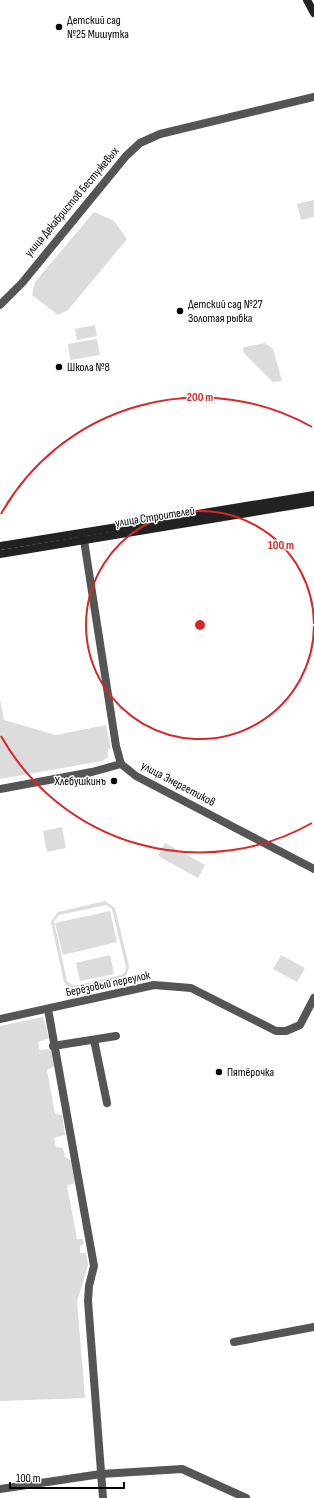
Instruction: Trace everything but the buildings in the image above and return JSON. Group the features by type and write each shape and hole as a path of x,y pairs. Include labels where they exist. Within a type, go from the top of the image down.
{"street":[{"path":"306,0 314,13"},
{"name":"улица Декабристов Бестужевых","path":"0,305 22,283 126,156 140,143 160,134 314,97"},
{"name":"улица Строителей","path":"0,546 314,496"},
{"name":"улица Строителей","path":"0,554 314,502"},
{"path":"0,789 92,772 121,764 116,746 83,532"},
{"name":"улица Энергетиков","path":"121,764 136,776 314,869"},
{"name":"Берёзовый переулок","path":"0,1019 154,985 165,985 191,988 276,1031 286,1031 300,1025 314,998"},
{"path":"48,1009 94,1266 89,1286 88,1301 103,1498"},
{"path":"54,1046 116,1036"},
{"path":"94,1040 107,1103"},
{"path":"234,1342 314,1327"},
{"path":"0,1489 101,1474 182,1469 246,1498"}],"shaded area":[{"path":"314,200 314,217 301,220 297,204"},
{"path":"94,212 114,221 127,239 68,310 58,315 32,295 35,282"},
{"path":"95,325 97,336 77,340 75,329"},
{"path":"97,339 100,355 70,360 68,344"},
{"path":"265,343 273,349 282,381 273,382 244,353 243,349 245,347"},
{"path":"0,699 4,720 56,735 106,725 111,749 108,749 108,757 102,761 0,779"},
{"path":"62,827 66,848 47,852 43,831"},
{"path":"165,843 205,865 198,878 158,856"},
{"path":"105,901 115,908 129,966 127,974 123,978 74,989 68,987 64,982 51,922 58,912","holes":["106,905 112,909 126,967 125,972 121,975 74,986 67,981 54,922 59,915"]},
{"path":"110,911 117,942 63,955 55,923"},
{"path":"110,955 114,974 80,981 76,963"},
{"path":"281,955 305,968 297,982 273,969"},
{"path":"43,1017 49,1038 38,1042 39,1050 51,1049 55,1066 47,1070 55,1114 62,1115 65,1135 54,1138 56,1147 63,1148 65,1157 72,1161 76,1179 73,1184 67,1185 77,1239 83,1239 84,1244 80,1246 80,1253 86,1253 88,1265 77,1302 85,1398 0,1401 0,1026"}],"place":[{"name":"Детский сад №25 Мишутка","path":"59,27"},
{"name":"Детский сад №27 Золотая рыбка","path":"180,311"},
{"name":"Школа №8","path":"59,367"},
{"name":"Хлебушкинъ","path":"114,781"},
{"name":"Пятёрочка","path":"219,1072"}]}
